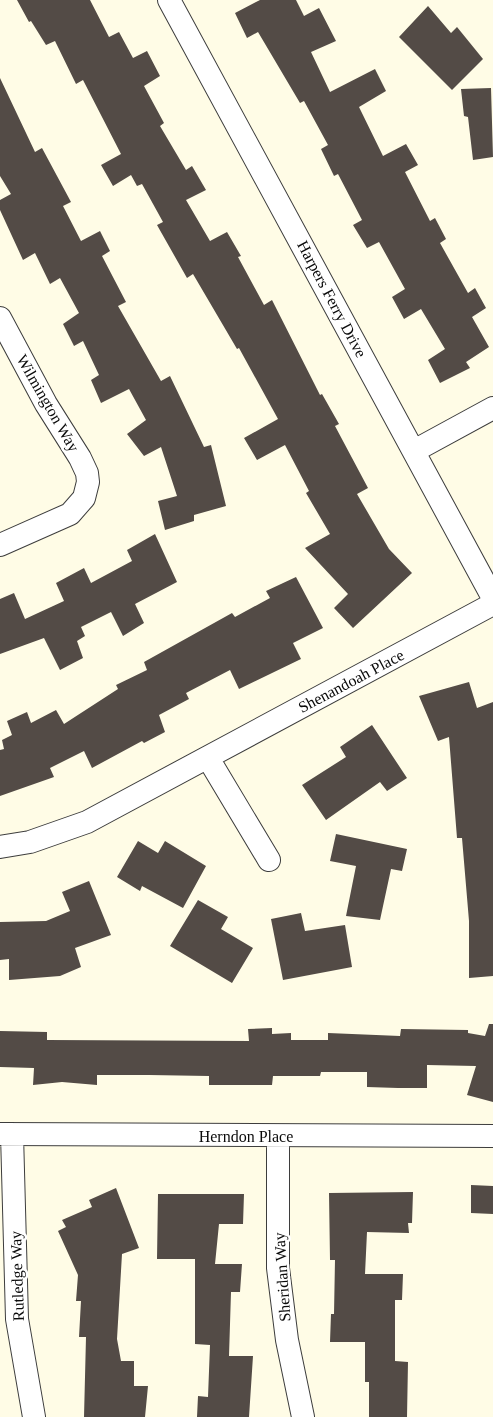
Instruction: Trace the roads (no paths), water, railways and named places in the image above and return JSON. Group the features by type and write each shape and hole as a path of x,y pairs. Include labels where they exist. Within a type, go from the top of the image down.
{"street":[{"name":"Harpers Ferry Drive","path":"170,0 493,598"},
{"name":"Wilmington Way","path":"0,318 46,404 80,458 87,473 86,491 78,507 70,514 0,545"},
{"path":"414,451 493,408"},
{"name":"Shenandoah Place","path":"0,847 49,837 87,822 493,604"},
{"path":"208,758 269,860"},
{"name":"Herndon Place","path":"6,1134 493,1136"},
{"name":"Rutledge Way","path":"6,1134 17,1318 34,1417"},
{"name":"Sheridan Way","path":"278,1136 278,1268 287,1340 303,1417"}]}
